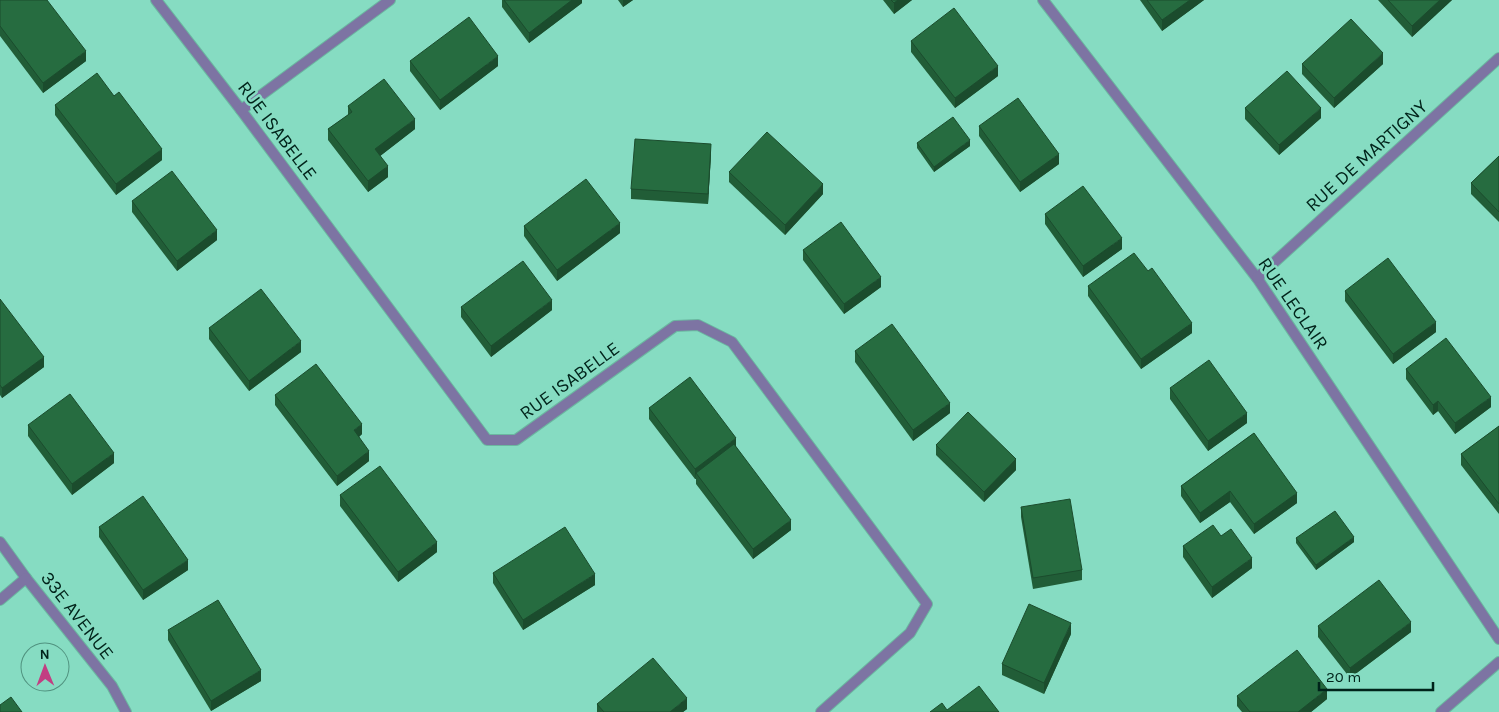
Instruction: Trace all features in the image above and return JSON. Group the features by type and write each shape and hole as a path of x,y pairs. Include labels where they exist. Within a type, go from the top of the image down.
{"street":[{"name":"RUE ISABELLE","path":"156,0 241,110 488,440 516,440 675,326 698,325 732,342 927,604 910,633 822,712"},
{"path":"241,110 390,0"},
{"name":"RUE LECLAIR","path":"1043,0 1257,278 1499,639"},
{"name":"RUE DE MARTIGNY","path":"1257,278 1499,58"},
{"name":"33E AVENUE","path":"0,542 26,578 112,686 126,712"},
{"path":"0,600 26,578"},
{"path":"1441,712 1499,662"}],"building":[{"path":"0,0 47,0 86,51 43,83 0,26"},
{"path":"504,0 572,0 529,33"},
{"path":"1147,0 1190,0 1162,20"},
{"path":"1388,0 1440,0 1412,26"},
{"path":"954,8 998,66 955,98 911,41"},
{"path":"469,17 498,56 440,100 410,61"},
{"path":"1351,19 1383,53 1334,98 1302,64"},
{"path":"1287,71 1321,108 1279,145 1245,108"},
{"path":"97,73 114,96 119,92 162,149 116,184 55,105"},
{"path":"384,79 415,119 375,149 388,166 368,181 328,129 352,112 348,106"},
{"path":"1018,98 1059,154 1020,182 979,126"},
{"path":"953,117 970,140 934,167 917,143"},
{"path":"767,132 823,184 785,225 729,172"},
{"path":"635,139 711,144 708,194 631,189"},
{"path":"1499,156 1499,212 1471,183"},
{"path":"172,171 217,230 177,261 132,201"},
{"path":"586,179 620,223 557,270 524,226"},
{"path":"1083,186 1122,238 1083,266 1045,214"},
{"path":"841,222 881,277 844,304 803,250"},
{"path":"1134,253 1148,271 1152,268 1192,323 1141,359 1088,286"},
{"path":"1388,258 1436,322 1393,354 1345,291"},
{"path":"523,261 552,300 491,346 461,307"},
{"path":"261,289 301,341 249,381 209,328"},
{"path":"0,299 44,357 2,388 0,385"},
{"path":"892,324 950,403 913,430 855,351"},
{"path":"1446,338 1491,397 1455,423 1438,401 1433,405 1406,369"},
{"path":"1209,360 1247,413 1208,441 1170,388"},
{"path":"316,364 362,424 354,430 369,451 337,476 275,395"},
{"path":"690,377 736,438 695,469 649,408"},
{"path":"70,394 114,453 72,484 28,425"},
{"path":"968,412 1016,459 984,492 936,445"},
{"path":"1499,426 1499,504 1461,454"},
{"path":"1254,433 1297,493 1254,524 1230,491 1200,513 1181,486"},
{"path":"734,444 791,520 753,549 696,473"},
{"path":"380,466 437,542 398,572 340,495"},
{"path":"143,496 188,560 143,590 99,527"},
{"path":"1070,499 1082,570 1033,578 1021,507"},
{"path":"1335,511 1354,537 1316,565 1296,538"},
{"path":"1213,525 1221,536 1231,529 1252,558 1212,587 1183,546"},
{"path":"565,527 595,574 523,620 493,573"},
{"path":"1379,580 1411,622 1350,668 1318,626"},
{"path":"218,600 261,670 211,701 168,630"},
{"path":"1029,604 1071,623 1044,683 1002,664"},
{"path":"1297,650 1327,689 1298,712 1250,712 1237,696"},
{"path":"653,658 687,698 670,712 604,712 597,704"},
{"path":"979,686 999,712 930,712 942,703 947,710"},
{"path":"11,697 22,712 0,712 0,705"}]}
